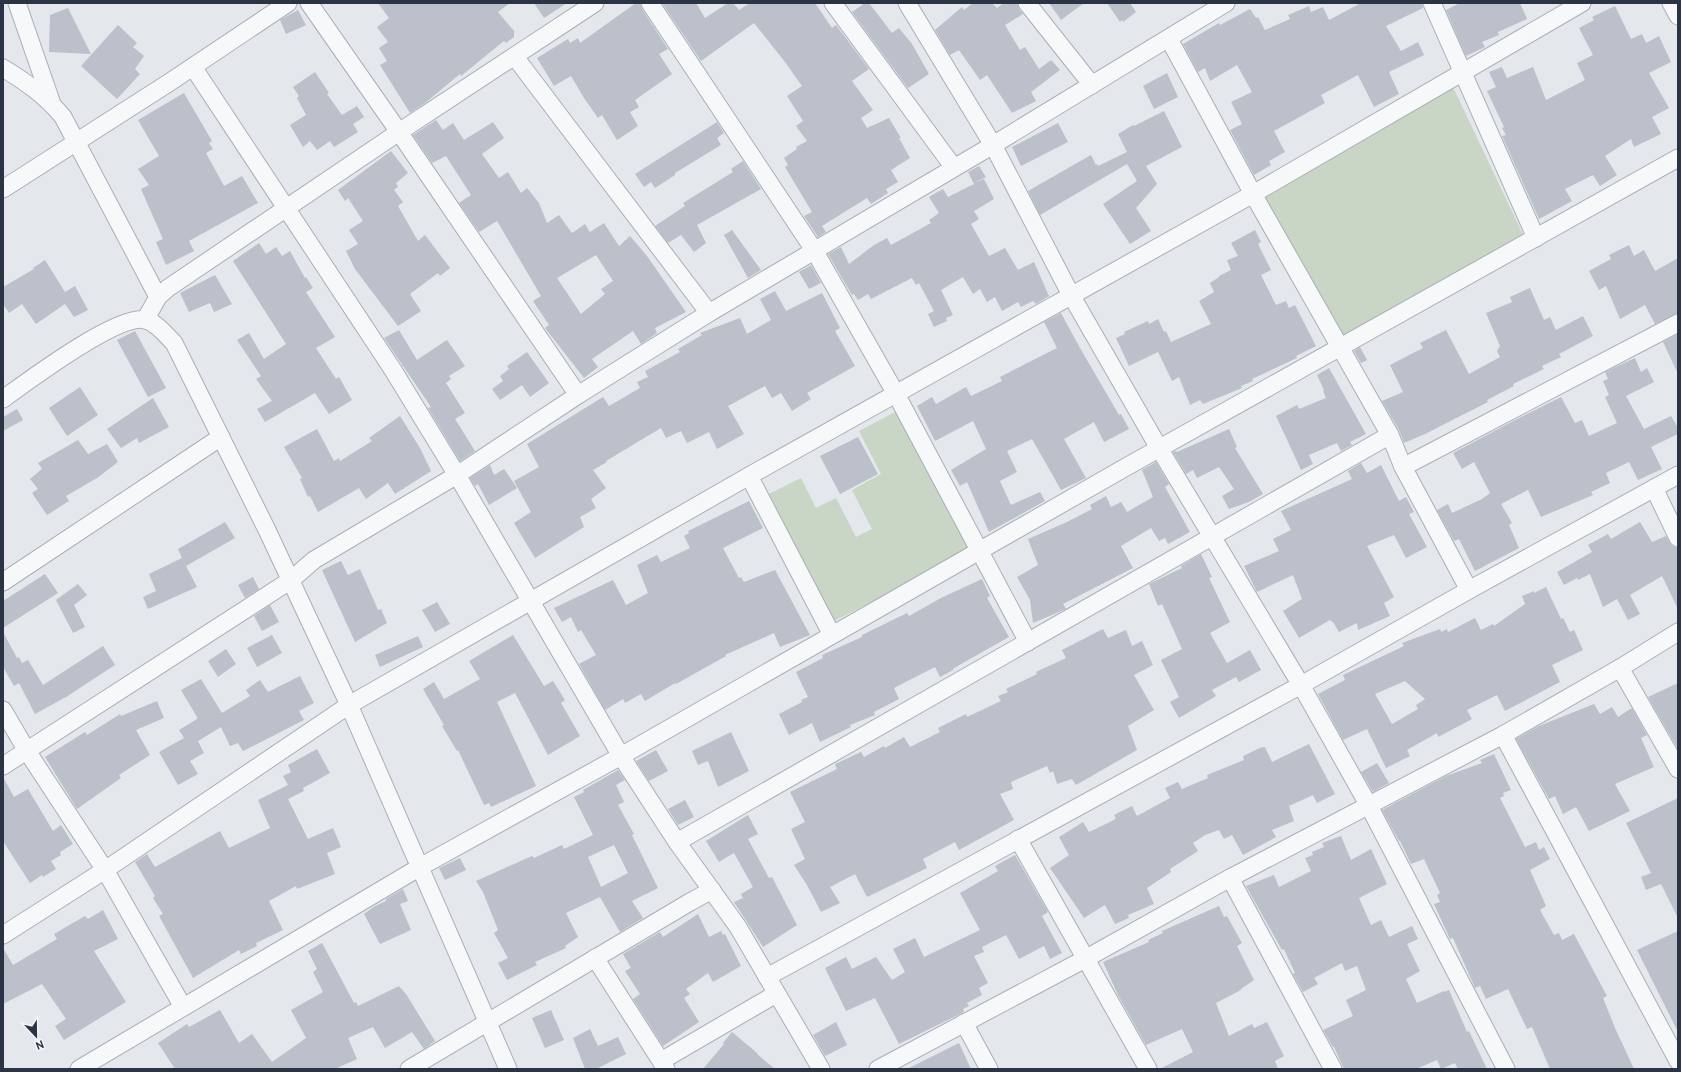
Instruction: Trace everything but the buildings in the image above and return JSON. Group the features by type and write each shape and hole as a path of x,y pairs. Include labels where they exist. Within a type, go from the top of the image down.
{"street":[{"path":"17,3 51,102"},
{"path":"3,189 193,67 288,3"},
{"path":"309,3 399,132 578,395"},
{"path":"145,320 158,298 168,288 399,132 595,3"},
{"path":"650,3 814,250 896,394 1028,642"},
{"path":"833,3 949,161 956,167"},
{"path":"907,3 994,145 1071,295 1159,448 1301,685 1369,806 1506,1069"},
{"path":"1027,3 1092,85"},
{"path":"3,766 290,580 314,560 457,474 578,395 709,313 994,145 1226,3"},
{"path":"1432,3 1464,72 1536,238"},
{"path":"3,935 105,870 349,705 749,476 1253,194 1582,3"},
{"path":"1671,3 1678,16"},
{"path":"1169,39 1253,194 1390,435 1403,467 1469,590"},
{"path":"515,57 709,313"},
{"path":"193,67 393,370 457,474 621,756 677,842 738,927 821,1069"},
{"path":"3,68 34,87 51,102 63,117 158,298"},
{"path":"80,1069 420,866 621,756 1159,448 1678,158"},
{"path":"3,399 96,336 117,325 133,320 145,320 157,326 174,343 221,437 349,705 508,1069"},
{"path":"1403,467 1678,323"},
{"path":"677,842 1390,435"},
{"path":"3,582 221,437"},
{"path":"767,977 1301,685 1469,590 1678,475"},
{"path":"749,476 832,635"},
{"path":"1654,488 1678,538"},
{"path":"878,1069 1085,959 1230,878 1503,735 1620,668 1678,632"},
{"path":"1620,668 1678,769"},
{"path":"3,710 27,751 105,870 183,1008"},
{"path":"1503,735 1678,1062"},
{"path":"1018,839 1148,1069"},
{"path":"1230,878 1333,1069"},
{"path":"409,1069 712,890"},
{"path":"595,958 663,1065 776,994"},
{"path":"964,1023 989,1069"}],"green space":[{"path":"1452,85 1525,239 1344,337 1261,196"},
{"path":"899,410 970,551 834,621 769,494 801,478 816,508 836,498 856,537 872,529 852,490 881,474 859,431"}]}
